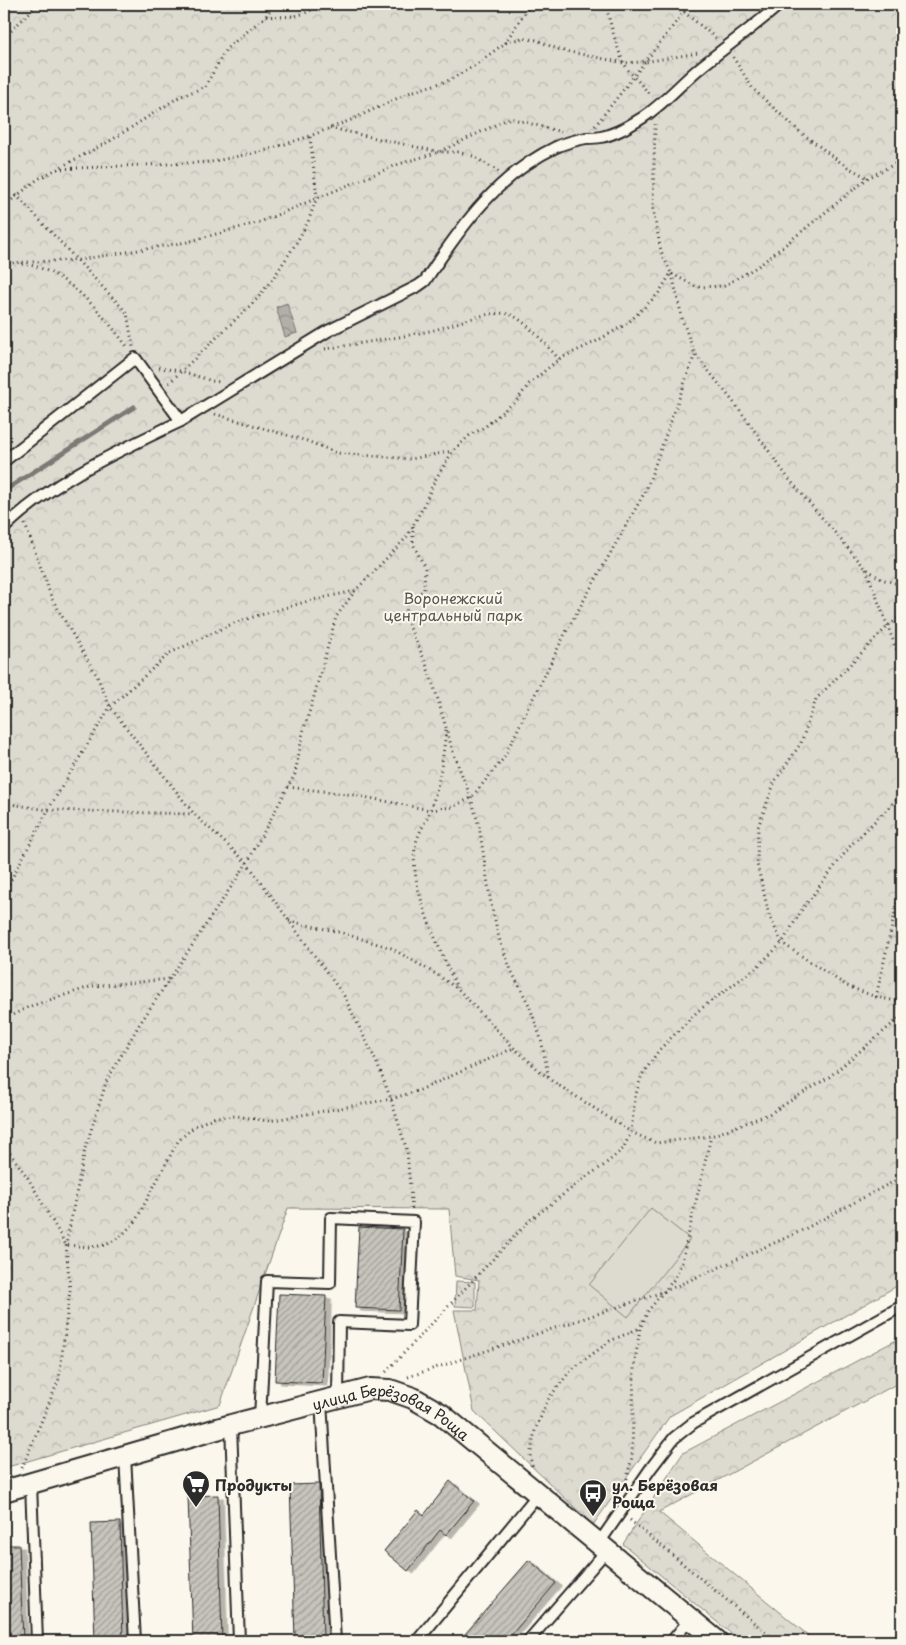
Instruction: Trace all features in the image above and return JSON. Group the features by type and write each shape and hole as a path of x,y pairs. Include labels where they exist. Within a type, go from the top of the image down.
{"street":[{"name":"улица Берёзовая Роща","path":"15,1488 231,1425 330,1399 370,1389 390,1390 413,1398 442,1414 716,1641"}],"lane":[{"path":"4,528 21,511 97,462 181,421 328,332 425,281 454,238 484,201 509,178 557,147 586,138 599,138 616,133 655,108 703,65 780,4"},
{"path":"4,461 135,358 181,421"},
{"path":"260,1418 267,1282 330,1284 331,1218 414,1222 409,1325 338,1322 330,1399 335,1641"},
{"path":"528,1641 603,1546 621,1512 650,1468 674,1438 694,1423 902,1306"},
{"path":"231,1425 239,1641"},
{"path":"125,1456 135,1641"},
{"path":"15,1488 37,1641"},
{"path":"417,1641 539,1493"},
{"path":"672,1641 690,1619"}],"path":[{"path":"4,38 27,16 36,4"},
{"path":"4,206 38,179 110,141 179,98 205,87 226,50 266,16 274,4"},
{"path":"266,16 285,18 300,15 313,10 320,4"},
{"path":"505,43 530,4"},
{"path":"605,4 624,63 633,76 646,89 655,108 653,209 661,251 671,273 695,354 739,409 788,478 865,568 881,579 902,585"},
{"path":"5,264 78,260 187,242 260,222 399,164 439,152 510,118 586,138 689,4"},
{"path":"684,12 727,47 753,89 792,125 844,165 868,178"},
{"path":"57,169 211,162 268,150 351,120 411,92 450,80 474,66 505,43 522,38 560,50 624,63 644,62 699,52"},
{"path":"329,128 439,152 458,152 473,156 509,178"},
{"path":"160,392 257,299 295,245 308,222 317,197 310,136"},
{"path":"671,273 696,287 724,286 760,265 868,178 902,160"},
{"path":"16,195 127,313 135,358"},
{"path":"5,264 33,265 53,273 88,302 111,326 135,358 156,368 181,372 212,381 236,384 248,381"},
{"path":"15,1488 59,1379 70,1290 66,1245 85,1148 107,1080 139,1025 247,863 295,774 303,732 336,617 355,591 406,538 435,480 453,451 469,436 486,426 517,400 529,384 559,359 596,342 628,322 658,294 671,273"},
{"path":"318,350 434,330 470,319 510,314 532,330 559,359"},
{"path":"288,787 354,795 430,810 452,807 471,798 503,759 566,632 646,490 695,354"},
{"path":"200,408 243,423 308,441 337,453 411,459 453,451"},
{"path":"21,511 52,600 97,676 110,707 194,814 247,863 344,996 376,1061 391,1099 406,1151 414,1222"},
{"path":"413,525 413,544 425,568 424,590 407,602 406,619 425,661 447,726 453,752 471,798 479,826 491,904 499,938 511,970 529,1005 541,1039 549,1079"},
{"path":"865,568 889,625 902,664"},
{"path":"4,892 48,810 110,707 170,653 228,626 312,600 355,591"},
{"path":"902,616 889,625 816,699 801,743 775,781 758,827 757,864 769,915 782,943 847,986 876,997 902,1002"},
{"path":"447,726 441,775 430,810 416,844 414,864 426,914 458,989"},
{"path":"370,1389 529,1222 623,1149 631,1132 635,1097 642,1075 659,1050 698,1011 757,967 782,943 803,908 851,845 902,794"},
{"path":"4,803 48,810 194,814"},
{"path":"876,997 902,881"},
{"path":"289,921 339,932 390,948 436,974 458,989 514,1048 549,1079 631,1132 656,1143 711,1136 769,1114 829,1077 902,1016"},
{"path":"4,1019 31,1006 93,986 171,979"},
{"path":"66,1245 90,1247 106,1245 121,1236 135,1222 178,1141 195,1126 215,1117 237,1116 268,1121 391,1099 420,1090 514,1048"},
{"path":"626,1484 632,1457 634,1368 640,1328 648,1311 675,1278 682,1262 711,1136"},
{"path":"4,1145 28,1178 66,1245"},
{"path":"408,1376 663,1292 799,1232 902,1177"},
{"path":"539,1493 530,1457 536,1430 549,1398 571,1370 610,1341 640,1328"},
{"path":"621,1512 776,1641"}],"green space":[{"name":"Воронежский центральный парк","path":"4,4 902,4 902,1283 670,1416 593,1525 474,1411 454,1310 477,1310 479,1280 455,1276 449,1209 288,1208 220,1405 4,1468"},
{"path":"651,1208 690,1239 628,1317 589,1285"},
{"path":"456,1281 475,1282 475,1307 455,1306"},
{"path":"902,1337 902,1381 659,1512 815,1641 740,1641 623,1544 683,1453"}],"water":[{"path":"287,303 297,333 285,337 276,307"}],"building":[{"path":"359,1227 403,1229 399,1310 355,1308"},
{"path":"279,1294 326,1296 322,1383 275,1381"},
{"path":"450,1481 474,1501 446,1535 440,1530 408,1571 384,1551 418,1510 424,1515"},
{"path":"319,1484 323,1639 295,1639 290,1485"},
{"path":"218,1495 222,1641 193,1641 188,1496"},
{"path":"120,1522 123,1641 95,1641 91,1523"},
{"path":"4,1545 19,1545 23,1641 4,1641"},
{"path":"529,1560 556,1583 506,1641 459,1641"}],"waterway":[{"path":"4,493 10,487 134,407"}],"place":[{"name":"Продукты","path":"196,1508"},
{"name":"ул. Берёзовая Роща","path":"593,1517"}]}
